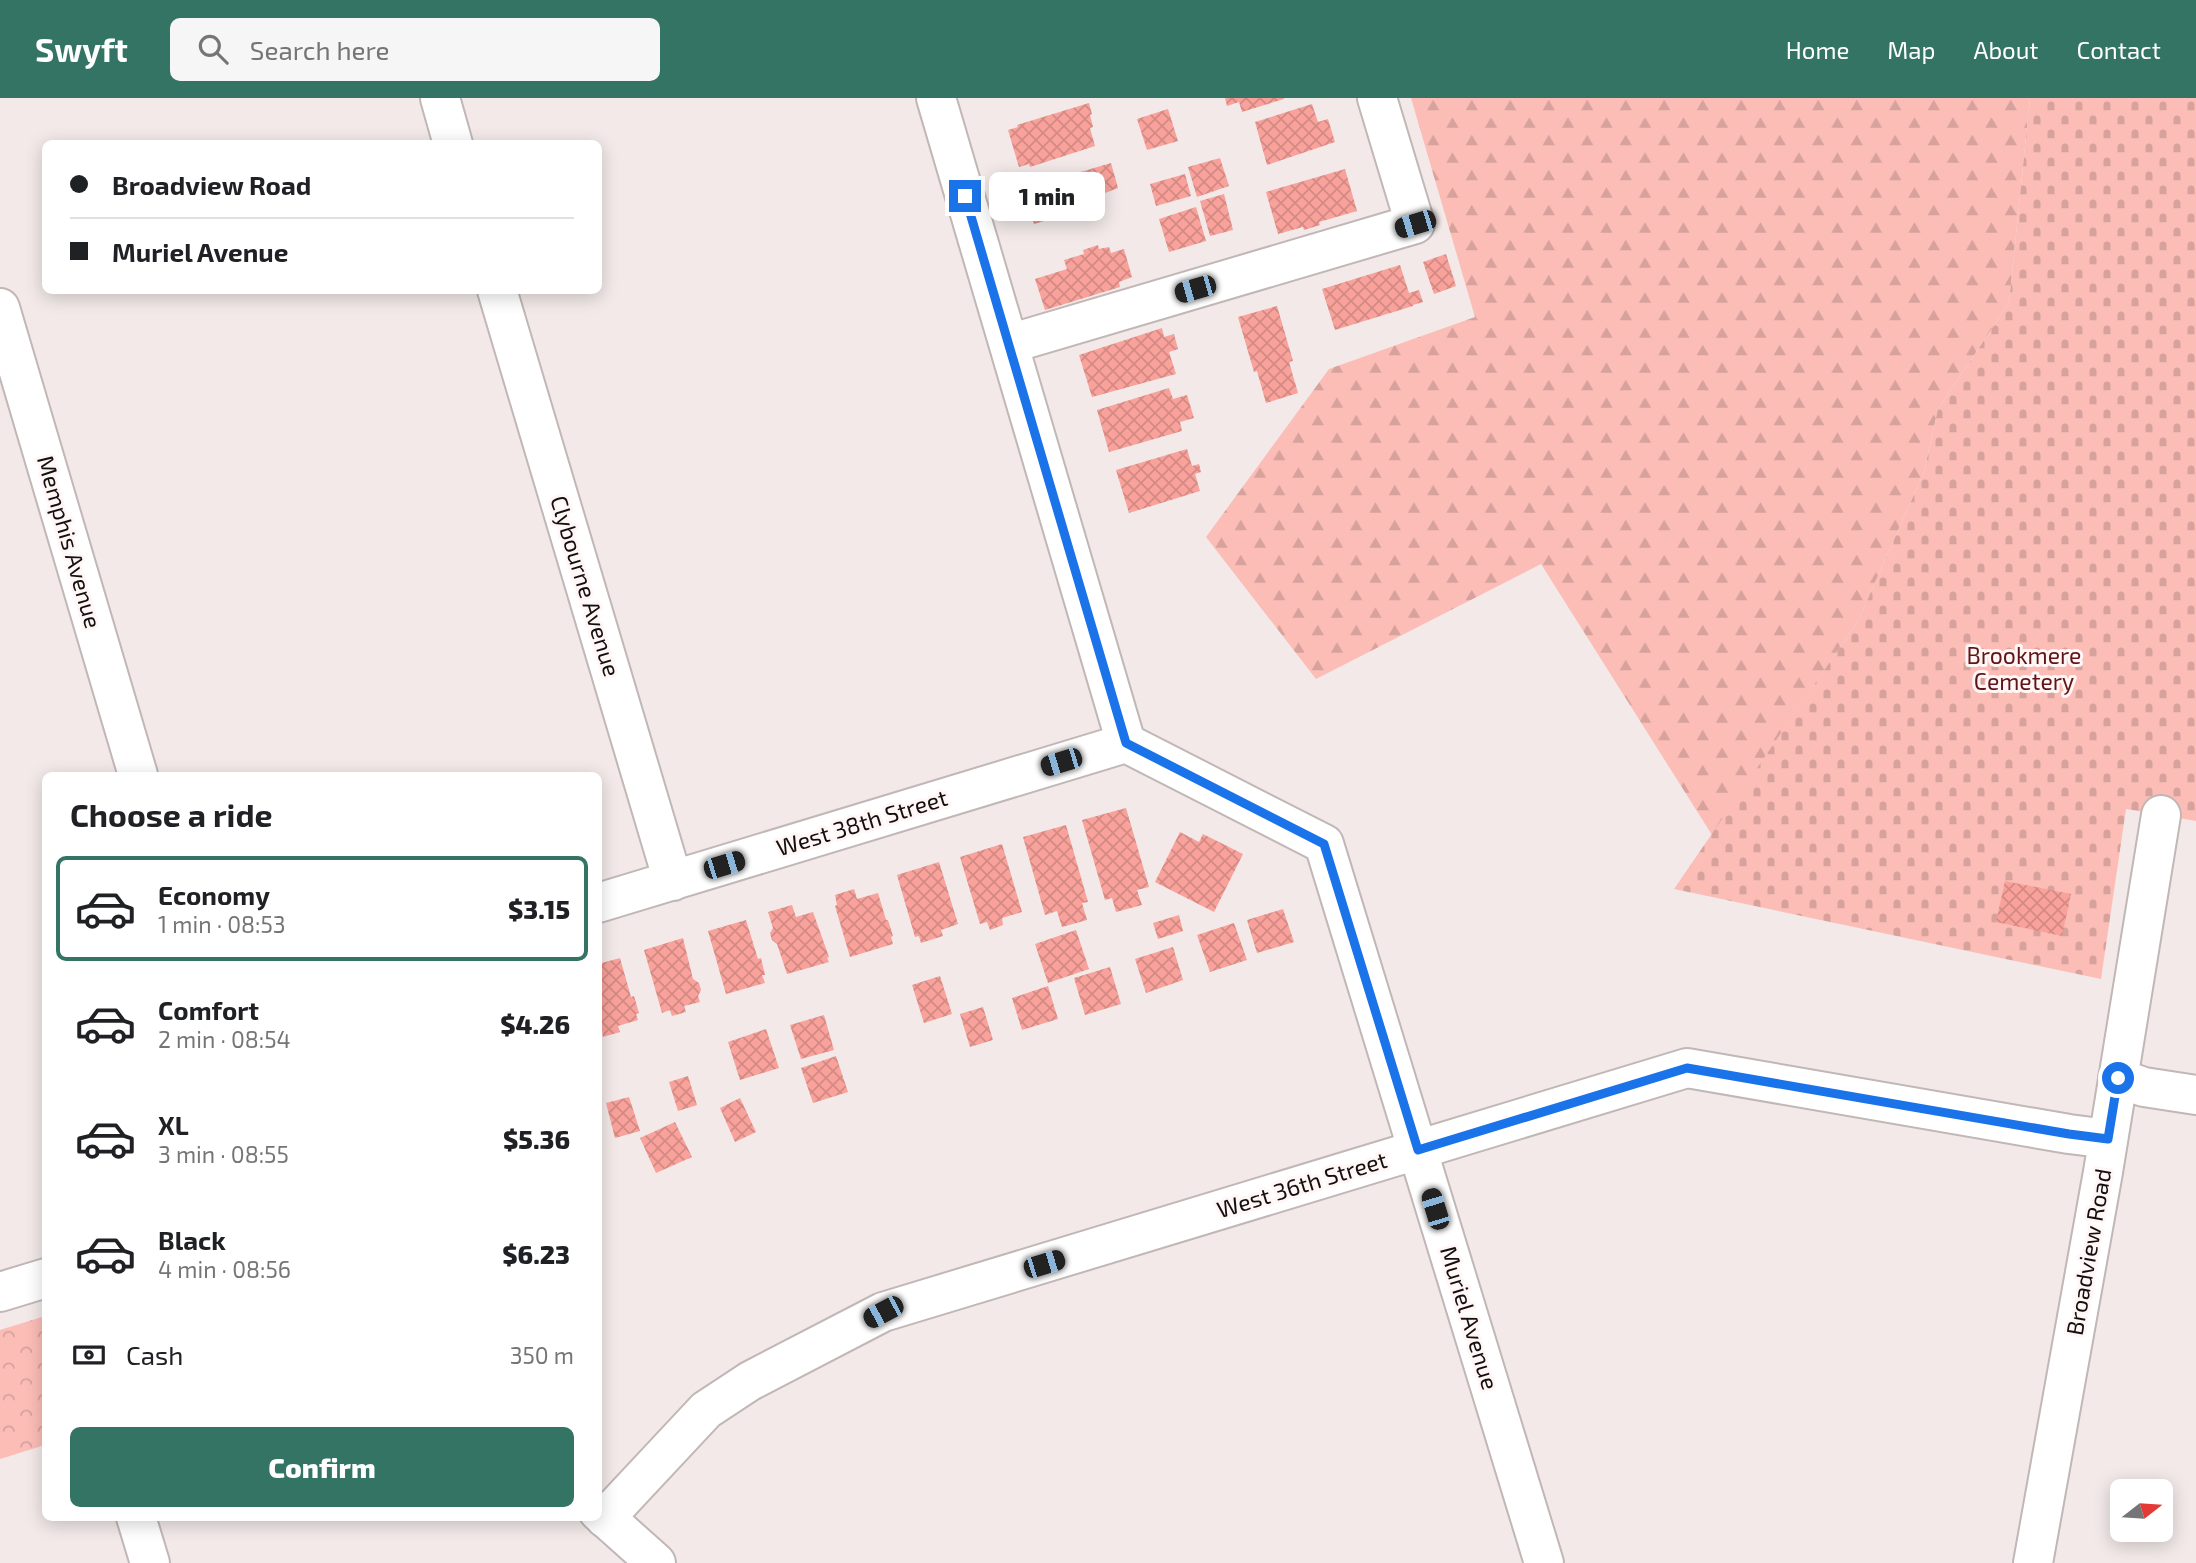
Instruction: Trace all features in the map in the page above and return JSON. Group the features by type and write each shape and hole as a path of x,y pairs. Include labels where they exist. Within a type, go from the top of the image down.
{"street":[{"path":"440,98 452,140"},
{"path":"936,98 1126,743"},
{"path":"1009,344 1415,224 1377,98"},
{"name":"Clybourne Avenue","path":"498,294 673,881"},
{"name":"Memphis Avenue","path":"0,308 137,772"},
{"name":"West 38th Street","path":"602,902 1126,743"},
{"name":"Muriel Avenue","path":"1126,743 1324,844 1544,1563"},
{"name":"Broadview Road","path":"2033,1563 2108,1139 2161,815"},
{"name":"West 36th Street","path":"602,1515 706,1410 750,1381 883,1312 1687,1068 2108,1139"},
{"path":"2118,1078 2144,1087 2196,1095"},
{"path":"0,1292 42,1279"},
{"path":"602,1515 656,1563"},
{"path":"137,1521 150,1563"}],"green space":[{"path":"1411,98 2030,98 2009,303 1938,409 1924,472 1858,621 1712,835 1541,564 1316,679 1206,537 1329,369 1475,317"},
{"name":"Brookmere Cemetery","path":"2030,98 2196,98 2196,821 2126,809 2101,979 1674,889 1858,621 1924,472 1938,409 2009,303"},
{"path":"42,1317 42,1446 0,1459 0,1330"}],"building":[{"path":"1225,98 1284,99 1242,112 1239,102 1227,106"},
{"path":"1089,103 1093,127 1090,128 1095,146 1030,167 1029,164 1019,167 1008,130"},
{"path":"1312,104 1318,122 1328,119 1335,142 1267,165 1255,122"},
{"path":"1168,109 1178,141 1147,150 1137,119"},
{"path":"1220,158 1229,186 1197,197 1188,167"},
{"path":"1111,163 1118,188 1084,201 1086,209 1034,224 1023,189"},
{"path":"1345,169 1357,211 1319,222 1320,225 1304,230 1303,227 1278,234 1266,192"},
{"path":"1185,174 1191,196 1156,206 1150,184"},
{"path":"1224,194 1233,230 1210,236 1200,201"},
{"path":"1196,207 1206,241 1169,252 1159,219"},
{"path":"1098,245 1099,249 1109,247 1111,253 1124,249 1132,277 1119,282 1120,287 1045,310 1035,279 1067,269 1064,260 1084,254 1083,250"},
{"path":"1446,254 1456,286 1434,294 1423,262"},
{"path":"1400,265 1409,293 1419,290 1423,302 1335,330 1322,289"},
{"path":"1277,306 1293,361 1289,362 1298,393 1266,403 1238,317"},
{"path":"1162,328 1164,337 1174,334 1178,349 1169,352 1176,374 1092,397 1079,355"},
{"path":"1169,388 1173,399 1187,395 1194,418 1180,422 1182,431 1109,452 1097,410"},
{"path":"1187,449 1192,466 1199,464 1201,472 1195,474 1200,491 1129,513 1116,470"},
{"path":"1126,808 1149,887 1137,890 1142,905 1116,912 1112,898 1105,900 1082,820"},
{"path":"1066,825 1088,902 1082,903 1087,920 1062,927 1057,911 1045,915 1023,837"},
{"path":"1180,832 1199,842 1203,834 1243,854 1214,912 1155,882"},
{"path":"1002,844 1022,912 1002,918 1003,925 990,930 987,922 980,924 960,857"},
{"path":"939,862 958,924 941,930 943,936 921,943 919,936 915,937 897,875"},
{"path":"2005,881 2071,894 2062,936 1996,922"},
{"path":"854,889 857,899 878,893 893,936 893,944 850,957 835,906 835,895"},
{"path":"792,905 796,917 813,912 829,962 787,974 777,944 772,940 770,933 773,928 768,912"},
{"path":"1283,909 1294,942 1257,953 1247,920"},
{"path":"1179,915 1183,931 1158,939 1153,923"},
{"path":"746,920 758,959 761,958 765,983 726,994 708,931"},
{"path":"1234,923 1247,960 1210,972 1197,935"},
{"path":"1076,930 1089,969 1048,983 1035,944"},
{"path":"683,938 693,979 699,983 701,990 698,996 700,1002 684,1006 686,1012 672,1016 670,1010 662,1013 644,950"},
{"path":"1173,947 1183,980 1146,993 1135,959"},
{"path":"620,958 631,997 634,996 639,1013 636,1014 638,1020 618,1026 620,1032 603,1037 602,1031 602,963"},
{"path":"1110,967 1121,1004 1085,1015 1074,978"},
{"path":"940,976 952,1014 924,1023 912,985"},
{"path":"1048,986 1058,1019 1022,1030 1012,998"},
{"path":"983,1007 993,1040 970,1047 960,1014"},
{"path":"824,1015 834,1050 801,1059 790,1025"},
{"path":"766,1029 779,1068 740,1080 728,1042"},
{"path":"836,1056 848,1092 813,1103 801,1068"},
{"path":"688,1076 697,1105 678,1111 669,1082"},
{"path":"629,1097 640,1131 615,1138 606,1103"},
{"path":"740,1098 756,1132 735,1142 720,1108"},
{"path":"675,1122 692,1157 656,1173 640,1138"}],"route":[{"path":"965,196 1126,743 1324,844 1418,1150 1687,1068 2108,1139 2118,1078"}]}
